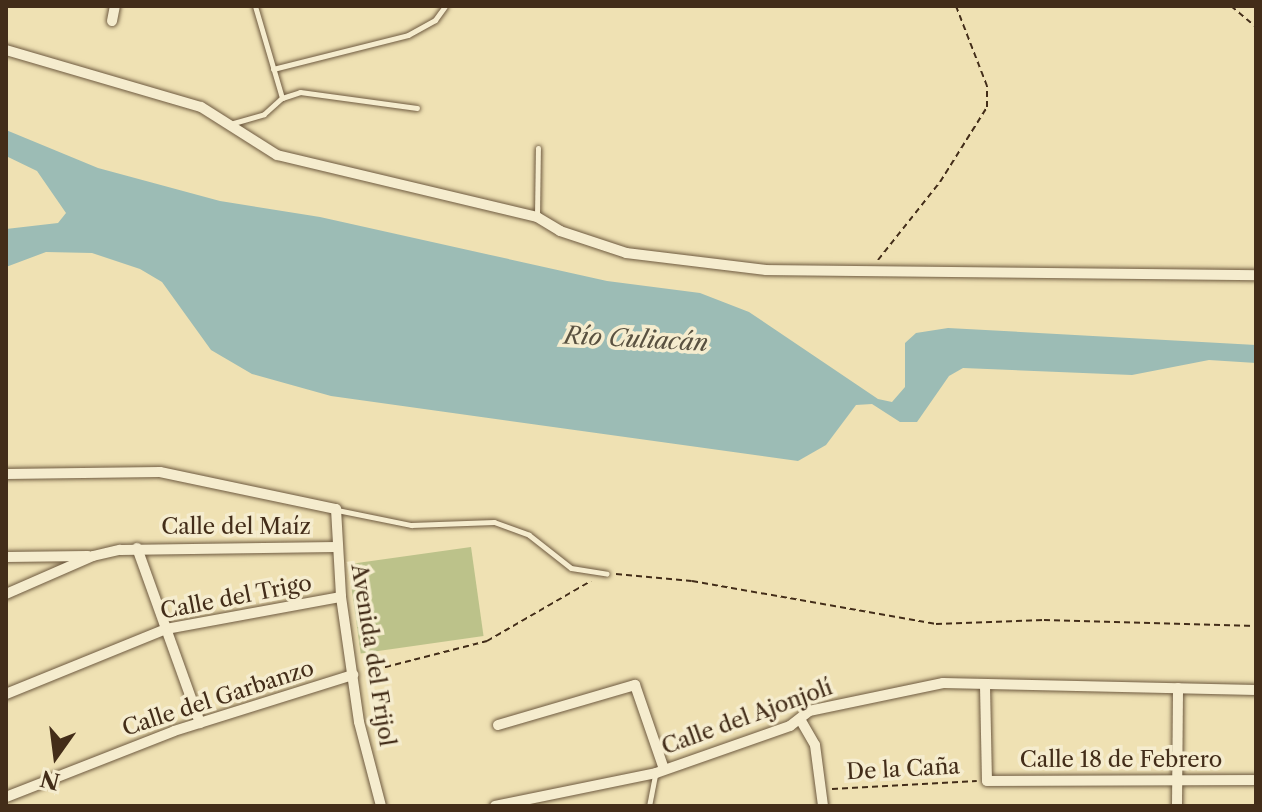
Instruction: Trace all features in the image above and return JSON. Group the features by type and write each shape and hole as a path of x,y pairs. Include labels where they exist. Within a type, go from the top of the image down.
{"street":[{"path":"112,21 115,6"},
{"path":"6,50 201,107 225,125 277,155 537,217 592,244 710,267 1256,275"},
{"path":"6,474 160,472 336,509"},
{"name":"Avenida del Frijol","path":"336,509 341,597 353,675 381,806"},
{"name":"Calle del Maíz","path":"93,556 137,548 336,547"},
{"path":"137,548 200,723"},
{"path":"6,557 93,556"},
{"path":"6,594 93,556"},
{"name":"Calle del Trigo","path":"6,694 166,629 341,597"},
{"name":"Calle del Garbanzo","path":"6,797 200,723 353,675"},
{"name":"Calle del Ajonjolí","path":"495,806 660,771 800,719 809,711 943,683 1256,690"},
{"path":"498,725 635,685 660,771"},
{"path":"985,686 987,781"},
{"path":"1177,806 1178,688"},
{"path":"800,719 815,745 823,806"},
{"name":"Calle 18 de Febrero","path":"987,781 1256,780"}],"lane":[{"path":"255,6 282,98"},
{"path":"273,69 408,35 435,20 445,6"},
{"path":"225,125 264,114 282,98 315,92 417,108"},
{"path":"537,217 538,148"},
{"path":"336,509 411,525 503,525 529,535 571,568 607,574"},
{"path":"649,806 660,771"}],"path":[{"path":"870,270 940,182 987,107 987,86 956,6"},
{"path":"1231,6 1256,27"},
{"path":"353,675 487,641 607,574 692,581 936,624 1044,620 1256,626"},
{"name":"De la Caña","path":"822,790 987,781"}],"green space":[{"path":"471,547 484,636 361,653 348,564"}],"water":[{"name":"Río Culiacán","path":"6,130 98,168 220,201 320,217 607,281 700,293 749,312 878,399 892,402 905,387 905,343 916,333 948,328 1256,345 1256,363 1209,360 1132,375 963,368 949,376 917,422 900,422 872,404 856,405 826,445 798,461 331,396 252,374 211,350 162,282 140,269 92,253 46,252 6,267 6,229 58,223 66,213 37,171 6,156"}]}
